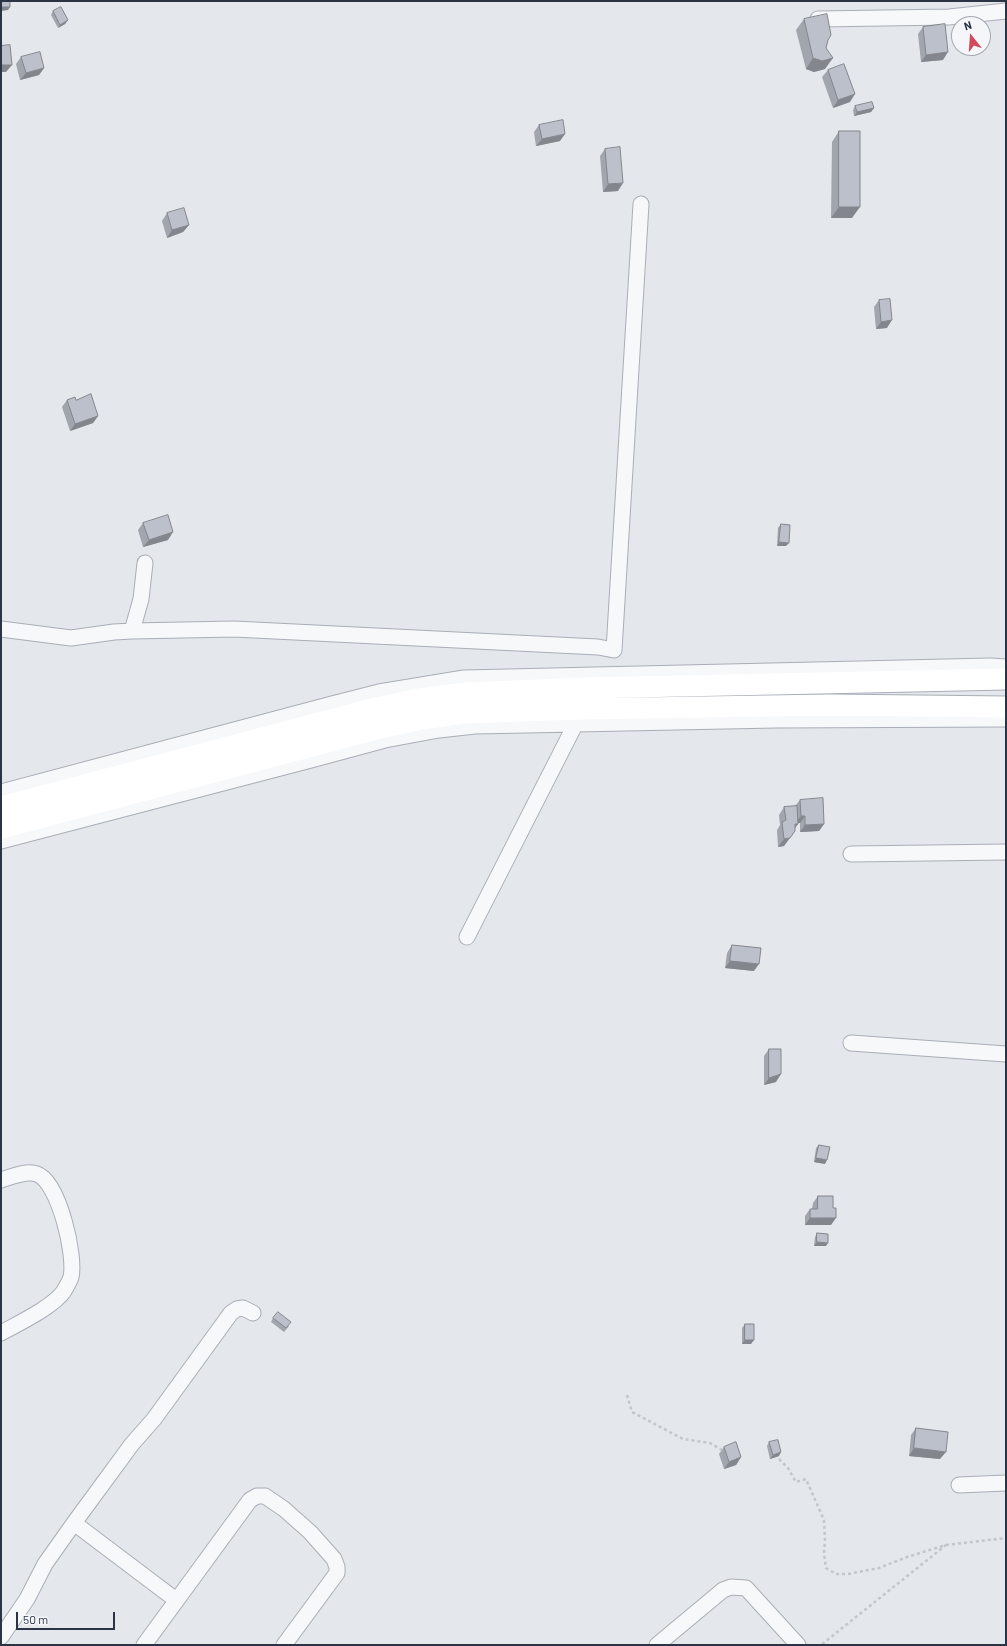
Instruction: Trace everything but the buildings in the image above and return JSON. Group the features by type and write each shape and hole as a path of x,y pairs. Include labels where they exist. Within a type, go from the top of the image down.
{"main road":[{"path":"1,807 376,708 418,699 586,682 1006,679"},
{"path":"1,828 380,728 422,719 464,713 579,716 829,705 1006,707"}],"street":[{"path":"818,19 949,17 1006,11"},
{"path":"1,629 71,638 132,631 234,629 598,647 614,650 641,204"},
{"path":"132,631 141,599 146,563"},
{"path":"1,792 379,692 464,678 586,682 974,666 1006,667"},
{"path":"467,937 579,716 586,682"},
{"path":"1,841 385,740 439,730 579,716 784,720 1006,719"},
{"path":"851,854 1006,852"},
{"path":"852,1043 1006,1054"},
{"path":"1,1180 27,1173 37,1174 51,1186 71,1247 72,1261 71,1278 64,1291 54,1302 1,1333"},
{"path":"1,1637 28,1599 45,1564 74,1523 132,1444 154,1419 231,1313 237,1309 243,1308 253,1313"},
{"path":"959,1485 1006,1483"},
{"path":"144,1645 250,1500 257,1496 265,1496 284,1509 310,1532 334,1559 337,1567 337,1573 284,1645"},
{"path":"74,1523 176,1600"},
{"path":"657,1645 723,1590 731,1586 746,1588 798,1645"}],"path":[{"path":"626,1395 632,1412 683,1439 710,1443 722,1450"},
{"path":"779,1459 788,1468 796,1482 806,1479 824,1520 826,1540 824,1553 826,1568 836,1574 848,1574 879,1568 907,1557 946,1545 1006,1538"},
{"path":"821,1645 946,1545"}]}
